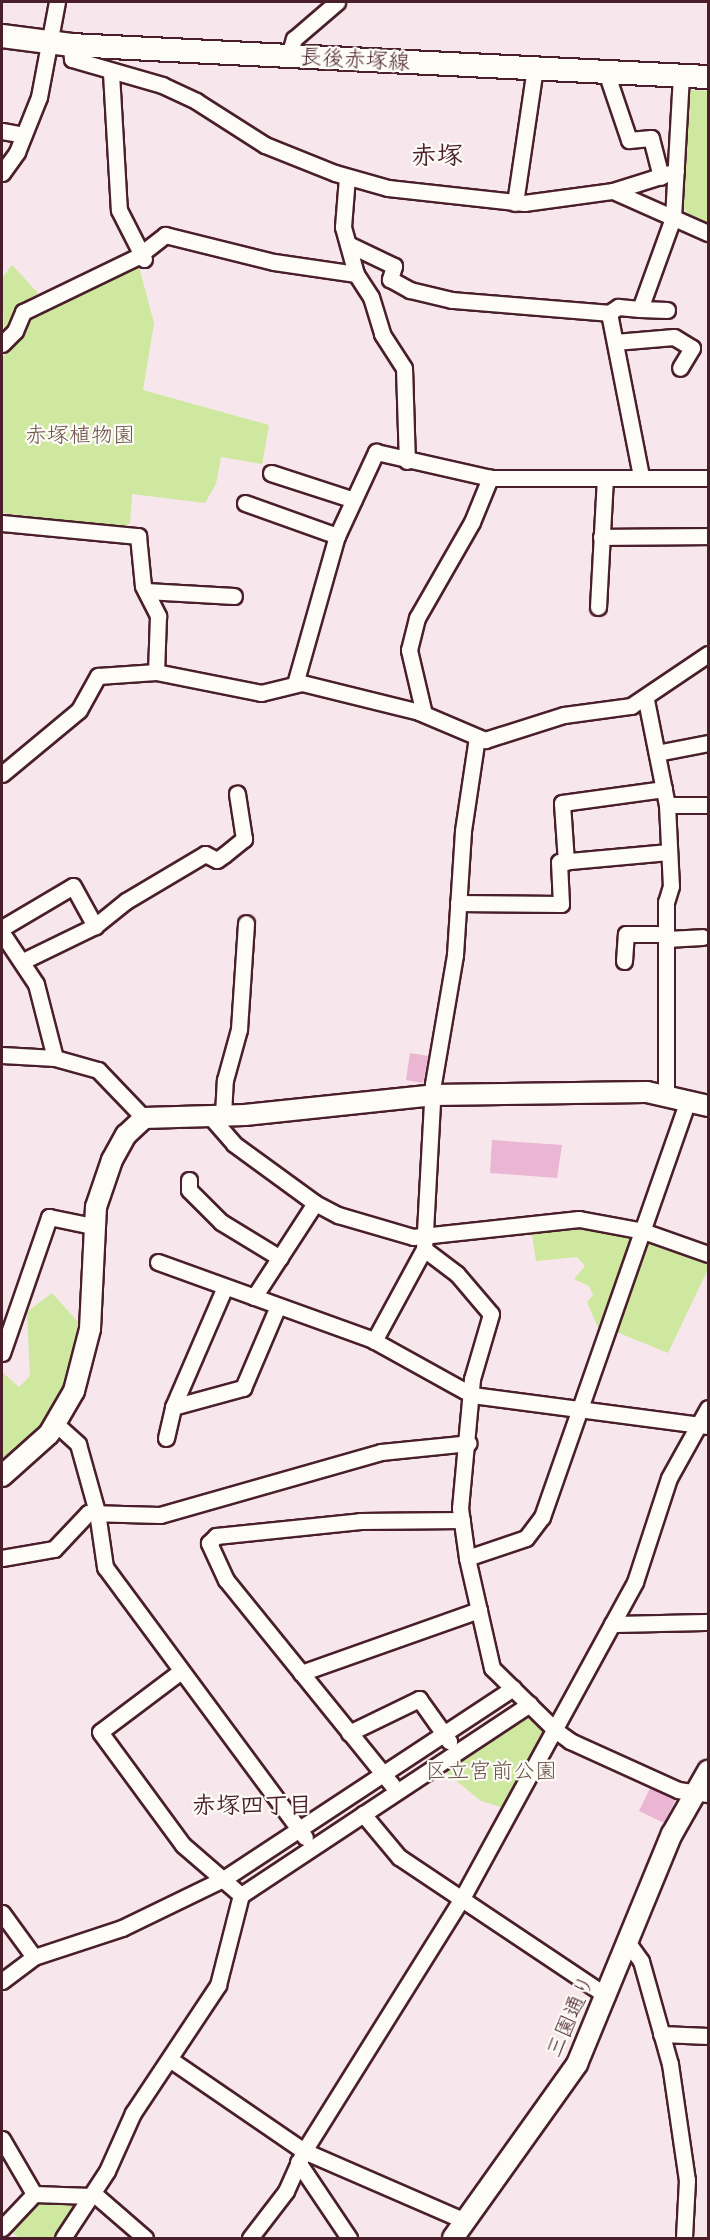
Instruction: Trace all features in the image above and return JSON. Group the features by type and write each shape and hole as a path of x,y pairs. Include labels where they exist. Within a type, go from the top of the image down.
{"main road":[{"name":"長後赤塚線","path":"2,36 61,44 708,77"}],"street":[{"path":"2,173 24,135 61,44 57,2"},
{"path":"289,55 294,39 337,2"},
{"path":"61,44 72,59 111,73 171,89 264,145 347,177 388,188 515,203 614,191 676,171"},
{"path":"515,203 535,68"},
{"path":"606,72 629,140 651,138 661,177"},
{"path":"111,73 119,210 143,256"},
{"path":"640,309 673,218 681,75"},
{"path":"2,131 24,135"},
{"path":"347,177 342,206 356,274 371,297 382,334 404,368 406,461"},
{"path":"614,191 708,233"},
{"path":"2,344 15,331 23,312 143,256 165,235 178,236 274,262 356,274"},
{"path":"348,244 394,266 390,279 410,290 452,300 609,313 618,308 667,310"},
{"path":"609,313 641,476"},
{"path":"615,342 674,337 692,348 680,368"},
{"path":"295,684 338,536 376,452 406,461 490,478 605,479 641,476 708,478"},
{"path":"270,473 354,500"},
{"path":"424,714 410,650 417,618 472,522 490,478"},
{"path":"598,608 605,479"},
{"path":"245,503 338,536"},
{"path":"2,523 138,536 146,591 158,616 156,672"},
{"path":"601,537 708,536"},
{"path":"146,591 234,596"},
{"path":"2,774 79,710 99,676 156,672 261,693 295,684 424,714 485,740 564,715 646,700 691,662 708,654"},
{"path":"646,700 667,805 669,852 666,937 666,1095"},
{"path":"374,1341 425,1243 434,1095 477,737"},
{"path":"657,753 708,743"},
{"path":"566,862 562,803 664,789"},
{"path":"23,961 95,926 126,901 204,855 217,860 244,839 237,794"},
{"path":"667,805 708,805"},
{"path":"458,903 561,904 559,862 669,852"},
{"path":"55,1058 36,984 2,930 74,886 95,926"},
{"path":"246,922 239,1029 216,1115 234,1144 315,1203 338,1215 425,1243 457,1274 491,1314 471,1395 462,1520 467,1558 492,1668 555,1730 570,1741 701,1793"},
{"path":"624,961 626,934 702,937"},
{"path":"2,1055 55,1058 98,1070 144,1118"},
{"path":"2,1476 56,1424 74,1390 87,1350 93,1226 112,1160 126,1135 144,1118 216,1115 434,1095 666,1095 708,1106"},
{"path":"467,1558 512,1545 535,1529 688,1101"},
{"path":"189,1180 189,1190 222,1222 280,1258"},
{"path":"254,1297 315,1203"},
{"path":"2,1353 49,1217 93,1226"},
{"path":"425,1243 579,1219 643,1231 708,1254"},
{"path":"158,1262 374,1341 471,1395 704,1425"},
{"path":"166,1438 173,1407 225,1287"},
{"path":"173,1407 243,1388 278,1306"},
{"path":"250,2238 286,2191 301,2157 461,1900 555,1730 635,1582 669,1478 704,1425 708,1408"},
{"path":"56,1424 78,1444 97,1512 105,1567 312,1847"},
{"path":"2,1558 54,1549 88,1513 160,1515 381,1452 468,1443"},
{"path":"397,1791 226,1580 209,1543 216,1536 360,1521 462,1520"},
{"path":"301,1673 479,1610"},
{"path":"612,1624 708,1622"},
{"path":"181,1671 100,1732 183,1845 225,1878 241,1894"},
{"path":"2,1981 34,1957 122,1928 225,1878 513,1688"},
{"path":"349,1733 419,1699 457,1751"},
{"path":"63,2238 92,2194 133,2114 171,2060 218,1985 241,1894 530,1704"},
{"name":"三園通り","path":"453,2238 567,2080 607,1996 628,1943 701,1793 708,1771"},
{"path":"363,1814 399,1857 607,1996"},
{"path":"2,1913 34,1957"},
{"path":"628,1943 641,1961 670,2064 687,2180 684,2238"},
{"path":"661,2034 708,2036"},
{"path":"171,2060 301,2157 465,2222"},
{"path":"2,2139 34,2194"},
{"path":"301,2157 349,2238"},
{"path":"2,2228 34,2194 92,2194 145,2238"}],"green space":[{"path":"689,90 708,91 708,224 688,216 684,208"},
{"name":"赤塚植物園","path":"138,263 154,323 143,390 269,425 262,464 221,457 216,484 205,503 132,494 130,523 124,527 2,513 2,359 31,310"},
{"path":"12,265 38,293 17,307 4,334 2,278"},
{"path":"578,1226 628,1235 631,1241 598,1328 587,1302 593,1295 589,1286 574,1279 585,1266 577,1257 536,1261 532,1234"},
{"path":"650,1240 708,1260 708,1269 668,1353 614,1331 644,1244"},
{"path":"52,1293 78,1322 69,1382 54,1418 2,1461 2,1372 19,1387 30,1376 27,1312"},
{"name":"区立宮前公園","path":"523,1714 532,1714 546,1730 504,1808 481,1801 442,1769"},
{"path":"34,2198 84,2200 60,2238 19,2238 7,2228"}],"building":[{"path":"410,1053 428,1056 423,1083 406,1080"},
{"path":"492,1140 562,1145 557,1178 490,1173"},
{"path":"650,1788 676,1799 664,1823 639,1811"}],"district":[{"name":"赤塚","path":"437,156"},
{"name":"赤塚四丁目","path":"252,1806"}]}
